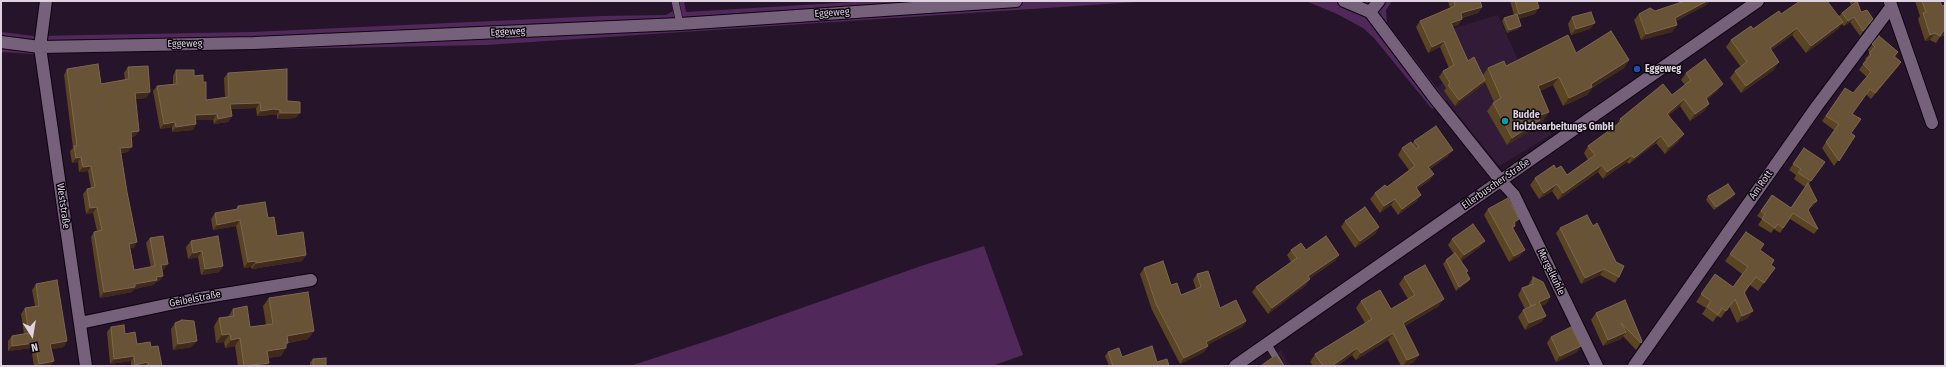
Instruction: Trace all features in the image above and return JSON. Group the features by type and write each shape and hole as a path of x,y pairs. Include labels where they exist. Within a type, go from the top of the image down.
{"street":[{"name":"Weststraße","path":"46,1 40,47 86,366"},
{"name":"Eggeweg","path":"1,42 40,47 254,43 680,24 1016,1"},
{"path":"1344,1 1370,12 1433,96 1500,181"},
{"path":"1370,12 1379,1"},
{"name":"Ellerbuscher Straße","path":"1235,366 1758,1"},
{"name":"Am Rott","path":"1890,4 1932,123"},
{"name":"Am Rott","path":"1634,366 1890,4"},
{"name":"Mergelkuhle","path":"1500,181 1514,195 1597,366"},
{"name":"Geibelstraße","path":"80,324 194,299 311,280"}],"lane":[{"path":"675,1 680,24"},
{"path":"1267,343 1281,366"}],"shaded area":[{"path":"671,1 684,1 686,12 871,1 1152,1 486,45 32,54 1,52 1,32 33,36 252,32 602,16 666,15 673,11"},
{"path":"1306,1 1392,1 1386,10 1387,23 1446,100 1432,109 1374,38 1363,28 1337,14"},
{"path":"1498,15 1551,135 1499,166 1436,88 1464,67 1447,30"},
{"path":"984,246 1023,355 992,366 630,366 722,336 921,266"},
{"path":"1281,350 1290,366 1258,366"}],"building":[{"path":"1454,1 1480,1 1482,7 1461,13 1462,19 1451,23 1468,61 1474,57 1485,80 1459,100 1448,85 1450,83 1443,71 1454,65 1444,41 1432,47 1420,21 1455,6"},
{"path":"1515,1 1537,1 1539,8 1519,14"},
{"path":"1685,1 1707,1 1675,18 1677,25 1646,34 1639,14 1650,8 1655,11"},
{"path":"1800,1 1827,1 1843,22 1811,46 1797,28 1770,48 1779,62 1746,86 1735,71 1747,62 1731,40 1751,26 1753,29 1779,11 1781,14"},
{"path":"1857,1 1861,12 1867,10 1873,19 1863,31 1854,17 1848,21 1842,13"},
{"path":"1922,1 1940,1 1942,6 1945,5 1945,30 1940,36 1935,33 1930,35 1923,13 1926,12"},
{"path":"1591,12 1595,23 1576,29 1572,17"},
{"path":"1517,14 1521,26 1509,30 1504,18"},
{"path":"1611,31 1629,60 1591,84 1592,87 1569,98 1559,77 1538,86 1549,112 1538,116 1540,120 1512,138 1493,103 1501,98 1488,68 1504,61 1506,66 1568,35 1576,53"},
{"path":"1879,36 1898,52 1894,56 1901,62 1875,93 1870,89 1852,114 1861,119 1851,133 1855,136 1839,161 1826,142 1839,124 1826,116 1845,88 1853,93 1871,72 1863,64 1871,55 1869,53 1875,47 1872,44"},
{"path":"1705,59 1723,84 1706,98 1709,104 1695,114 1684,99 1667,114 1684,134 1669,147 1661,136 1634,158 1632,155 1607,172 1602,165 1563,193 1557,184 1544,193 1535,178 1554,165 1556,169 1561,166 1567,175 1595,155 1588,146 1622,121 1620,119 1663,84 1672,95 1691,80 1686,73"},
{"path":"98,64 101,84 129,79 128,67 148,66 150,92 135,93 139,131 131,132 132,147 120,148 137,242 129,244 134,270 155,266 150,238 163,236 168,264 161,265 163,276 156,277 157,280 135,284 135,287 104,292 94,232 102,230 97,207 90,208 87,189 95,187 91,166 83,167 81,157 76,158 74,146 77,146 67,69"},
{"path":"287,69 287,101 300,102 300,113 280,113 280,110 274,109 261,111 260,103 230,104 232,116 218,119 217,114 195,115 196,124 176,127 175,122 164,124 157,86 177,84 176,70 194,70 194,76 203,75 203,82 206,82 206,100 229,97 228,73"},
{"path":"1436,126 1453,150 1428,167 1434,174 1416,187 1421,195 1402,209 1395,199 1384,206 1375,193 1385,185 1387,187 1415,166 1402,148 1411,142 1416,149 1419,147 1414,141"},
{"path":"1804,148 1825,162 1811,181 1798,173 1801,169 1793,164"},
{"path":"1808,183 1817,201 1813,203 1808,210 1818,229 1793,213 1783,228 1778,224 1775,228 1762,219 1765,214 1761,211 1772,195 1791,208"},
{"path":"1728,184 1735,194 1716,207 1708,196"},
{"path":"1508,198 1519,219 1514,222 1515,226 1512,227 1525,250 1514,256 1488,209"},
{"path":"265,202 268,218 274,217 277,236 303,232 306,255 256,263 256,261 248,262 240,220 217,225 215,213 238,209 238,206"},
{"path":"1365,207 1379,227 1360,241 1345,221"},
{"path":"1587,215 1593,226 1597,223 1616,262 1624,266 1619,277 1604,269 1585,278 1560,228"},
{"path":"1473,224 1485,241 1464,255 1452,239"},
{"path":"1746,232 1764,244 1760,250 1774,260 1771,265 1775,268 1764,283 1756,277 1744,292 1753,311 1742,316 1735,299 1726,311 1722,308 1718,315 1707,307 1711,301 1701,294 1715,274 1733,287 1748,267 1730,254"},
{"path":"218,236 223,266 205,269 202,251 193,253 191,241"},
{"path":"1326,236 1339,255 1308,276 1310,279 1272,308 1256,287 1297,258 1291,250 1301,243 1306,250"},
{"path":"1455,253 1468,271 1466,272 1470,279 1459,287 1446,260"},
{"path":"1163,261 1171,285 1177,283 1181,295 1201,287 1197,274 1208,271 1220,308 1236,300 1246,321 1206,342 1208,346 1184,358 1156,304 1144,268"},
{"path":"1425,265 1444,299 1403,323 1419,355 1407,360 1393,333 1361,353 1357,348 1332,366 1323,366 1315,354 1372,319 1361,301 1380,290 1391,309 1415,295 1404,277"},
{"path":"1533,277 1543,282 1550,297 1539,302 1546,316 1529,323 1523,310 1536,304 1531,306 1522,288 1533,284"},
{"path":"57,280 67,341 50,344 54,361 39,364 35,343 12,346 12,336 29,333 25,308 39,306 36,284"},
{"path":"308,292 314,331 287,336 288,343 286,343 286,348 267,351 269,363 244,366 240,338 231,340 230,334 222,335 219,318 234,316 233,309 247,306 250,327 273,324 269,298"},
{"path":"1625,300 1642,341 1641,343 1621,323 1626,332 1608,340 1596,313"},
{"path":"182,320 194,321 197,341 178,344 175,323"},
{"path":"124,325 125,334 135,332 137,344 150,342 151,347 158,346 162,366 149,366 148,362 135,365 134,356 114,359 111,327"},
{"path":"1571,327 1581,346 1560,356 1551,337"},
{"path":"1152,346 1157,362 1167,359 1169,366 1113,366 1108,352 1119,348 1122,357"},
{"path":"1276,355 1284,366 1261,366"},
{"path":"326,358 326,366 313,366 313,359"}],"place":[{"name":"Eggeweg","path":"1637,69"},
{"name":"Budde Holzbearbeitungs GmbH","path":"1505,121"}]}
